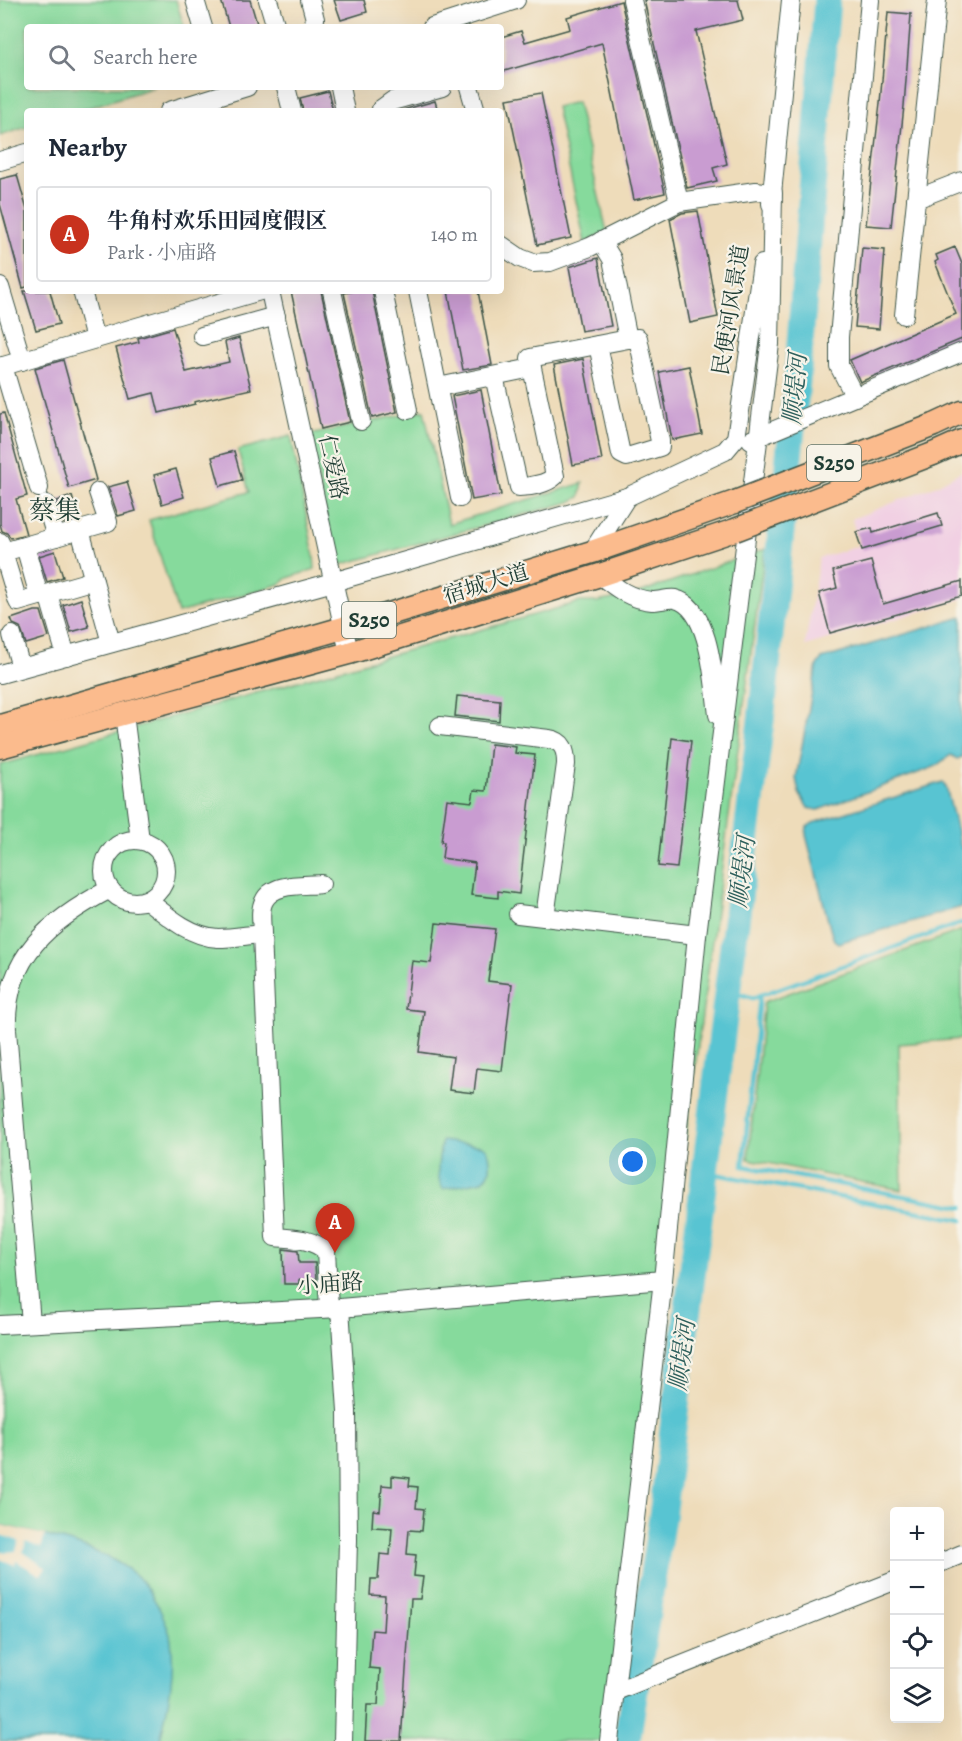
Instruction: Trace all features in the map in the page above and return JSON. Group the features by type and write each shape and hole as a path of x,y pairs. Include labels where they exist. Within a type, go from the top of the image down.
{"main road":[{"name":"宿城大道","path":"0,726 343,628 592,552 735,502 962,412"},
{"name":"宿城大道","path":"0,747 349,653 600,575 735,530 962,441"}],"street":[{"path":"195,0 202,24"},
{"path":"268,0 275,24"},
{"path":"310,0 314,24"},
{"path":"441,24 516,0"},
{"path":"632,0 679,202"},
{"name":"民便河风景道","path":"725,451 736,438 773,193 791,0"},
{"path":"848,400 839,366 840,337 870,0"},
{"path":"904,315 937,0"},
{"path":"189,108 229,102 243,90"},
{"path":"287,90 291,108"},
{"path":"341,90 344,108"},
{"path":"385,108 392,101 431,90"},
{"path":"470,90 475,108"},
{"path":"0,161 24,154"},
{"path":"916,199 962,181"},
{"path":"504,247 520,258 533,262 550,262 601,241 679,202 756,191 773,193 770,344 697,935 622,1689 609,1741"},
{"path":"601,241 612,259 628,339"},
{"path":"0,286 22,361"},
{"path":"83,294 95,339"},
{"path":"56,537 2,367 95,339 222,296 237,294"},
{"name":"仁爱路","path":"271,294 349,653"},
{"path":"333,294 361,421"},
{"path":"384,294 408,410"},
{"path":"419,294 460,498"},
{"path":"202,336 276,316"},
{"path":"494,376 519,487 550,481 555,476 530,358 628,339 638,338 660,447 627,457 621,454 598,345"},
{"path":"0,674 333,582 627,497 759,436 962,352"},
{"path":"438,387 532,368"},
{"path":"94,580 18,602 1,548 25,546 108,522 98,492"},
{"path":"592,552 627,497"},
{"path":"80,530 111,643"},
{"path":"25,546 66,656"},
{"path":"600,575 625,594 654,601 674,599 686,603 695,614 708,646 722,740"},
{"path":"12,635 21,668"},
{"path":"124,714 140,840"},
{"path":"440,726 549,739 558,741 563,746 566,764 545,917"},
{"path":"129,840 140,840 158,849 164,858 166,878 162,888 147,900 126,901 117,897 110,890 105,880 106,859 111,850 119,844 129,840"},
{"path":"321,884 279,888 270,893 262,909 262,934 275,1237 306,1240 318,1244 326,1251 347,1411 348,1516 343,1741"},
{"path":"31,1323 7,1030 8,994 21,962 52,926 67,913 110,890"},
{"path":"147,900 184,927 200,934 217,938 262,934"},
{"path":"518,914 697,935"},
{"name":"小庙路","path":"0,1325 334,1308 663,1280"},
{"path":"944,1561 962,1554"},
{"path":"622,1689 890,1583"}],"shaded area":[{"path":"962,471 962,599 805,646 819,558 859,546 852,519 935,486"}],"green space":[{"path":"0,0 176,0 183,24 24,24 24,90 144,90 88,108 24,108 24,128 0,136"},
{"path":"577,102 607,232 585,243 556,107"},
{"path":"424,410 449,524 583,483 580,497 570,502 336,566 309,435"},
{"path":"291,436 315,569 288,578 280,584 178,613 149,520 249,492 238,450"},
{"path":"765,549 604,1741 0,1741 0,765 580,602 596,602 630,596"},
{"path":"962,930 962,1039 899,1044 902,1190 748,1159 764,1002"}],"water":[{"path":"962,617 962,757 957,759 951,755 934,767 818,810 808,808 799,793 796,778 817,665 822,659"},
{"path":"943,782 962,851 962,907 838,943 831,932 806,835 807,827 813,823"},
{"path":"442,1141 482,1146 487,1149 490,1166 486,1178 482,1181 443,1189 438,1172"},
{"path":"0,1525 90,1549 123,1566 137,1576 146,1587 166,1623 172,1653 170,1691 160,1741 0,1741"}],"pier":[{"path":"0,1525 45,1535 41,1548 26,1542 23,1552 46,1568 40,1575 16,1561 15,1565 0,1559 0,1551 16,1551 19,1541 0,1535"}],"building":[{"path":"221,0 250,0 257,24 228,24"},
{"path":"334,0 364,0 367,12 341,20"},
{"path":"644,0 738,0 743,20 696,31 727,164 713,168 717,181 687,188"},
{"path":"621,1 665,193 634,200 602,43 504,71 504,36 521,31 525,42 570,29 567,17"},
{"path":"888,12 911,14 891,227 866,225"},
{"path":"328,91 332,108 302,108 300,98"},
{"path":"541,93 571,238 537,245 507,99"},
{"path":"435,101 437,108 410,108"},
{"path":"17,175 24,200 23,288 0,204 0,179"},
{"path":"698,211 718,317 690,323 670,219 682,213"},
{"path":"955,247 962,264 962,339 860,382 850,360 956,314 935,262 938,260 936,255"},
{"path":"862,248 885,250 879,329 855,327"},
{"path":"598,258 611,326 581,331 569,267"},
{"path":"25,294 51,294 59,324 36,330"},
{"path":"292,294 322,294 350,422 321,429"},
{"path":"344,294 373,294 397,412 372,418"},
{"path":"449,294 479,294 492,365 463,370"},
{"path":"173,328 186,372 229,362 225,342 239,338 251,389 194,402 195,404 159,413 154,393 130,399 116,348 139,342 138,338"},
{"path":"583,359 602,460 573,465 554,365"},
{"path":"63,360 96,480 69,488 35,368"},
{"path":"689,366 702,434 672,440 659,372"},
{"path":"481,390 501,495 472,500 452,396"},
{"path":"4,413 27,496 16,499 26,534 11,538 2,531 0,524 0,414"},
{"path":"234,451 242,480 220,486 212,457"},
{"path":"176,469 184,497 162,504 154,475"},
{"path":"127,482 136,511 118,516 108,487"},
{"path":"72,496 78,519 64,523 57,501"},
{"path":"938,513 942,526 862,550 856,532 872,528 873,533"},
{"path":"55,551 63,577 47,582 39,556"},
{"path":"871,561 883,604 962,581 962,596 830,633 819,593 837,588 833,571"},
{"path":"81,599 89,627 71,632 63,605"},
{"path":"41,611 49,637 26,644 20,627 13,624 11,619"},
{"path":"457,696 500,700 499,721 455,716"},
{"path":"672,738 691,741 677,868 658,866"},
{"path":"491,744 516,747 515,753 535,755 519,894 498,891 498,898 471,895 475,863 442,858 444,842 441,842 447,799 472,802 474,790 486,791"},
{"path":"436,923 495,929 488,981 512,984 502,1071 477,1068 474,1093 449,1090 453,1057 419,1052 424,1011 406,1009 412,961 431,963"},
{"path":"283,1249 298,1251 299,1263 315,1263 316,1280 299,1280 299,1284 284,1284"},
{"path":"392,1476 410,1478 409,1486 418,1487 416,1508 424,1509 422,1531 409,1530 407,1554 416,1555 414,1576 423,1577 420,1599 411,1599 401,1741 365,1741 367,1705 378,1705 380,1669 369,1668 372,1630 383,1631 385,1596 370,1595 371,1579 378,1579 380,1554 390,1555 392,1528 372,1527 373,1510 380,1511 382,1485 392,1486"}],"waterway":[{"name":"顺堤河","path":"627,1741 662,1517 761,721 797,381 827,0"},
{"path":"727,990 753,998 962,923"},
{"path":"760,995 743,1166 962,1207"},
{"path":"705,1172 962,1220"}],"place":[{"name":"牛角村欢乐田园度假区","path":"335,1253"}],"district":[{"name":"蔡集","path":"55,510"}]}
